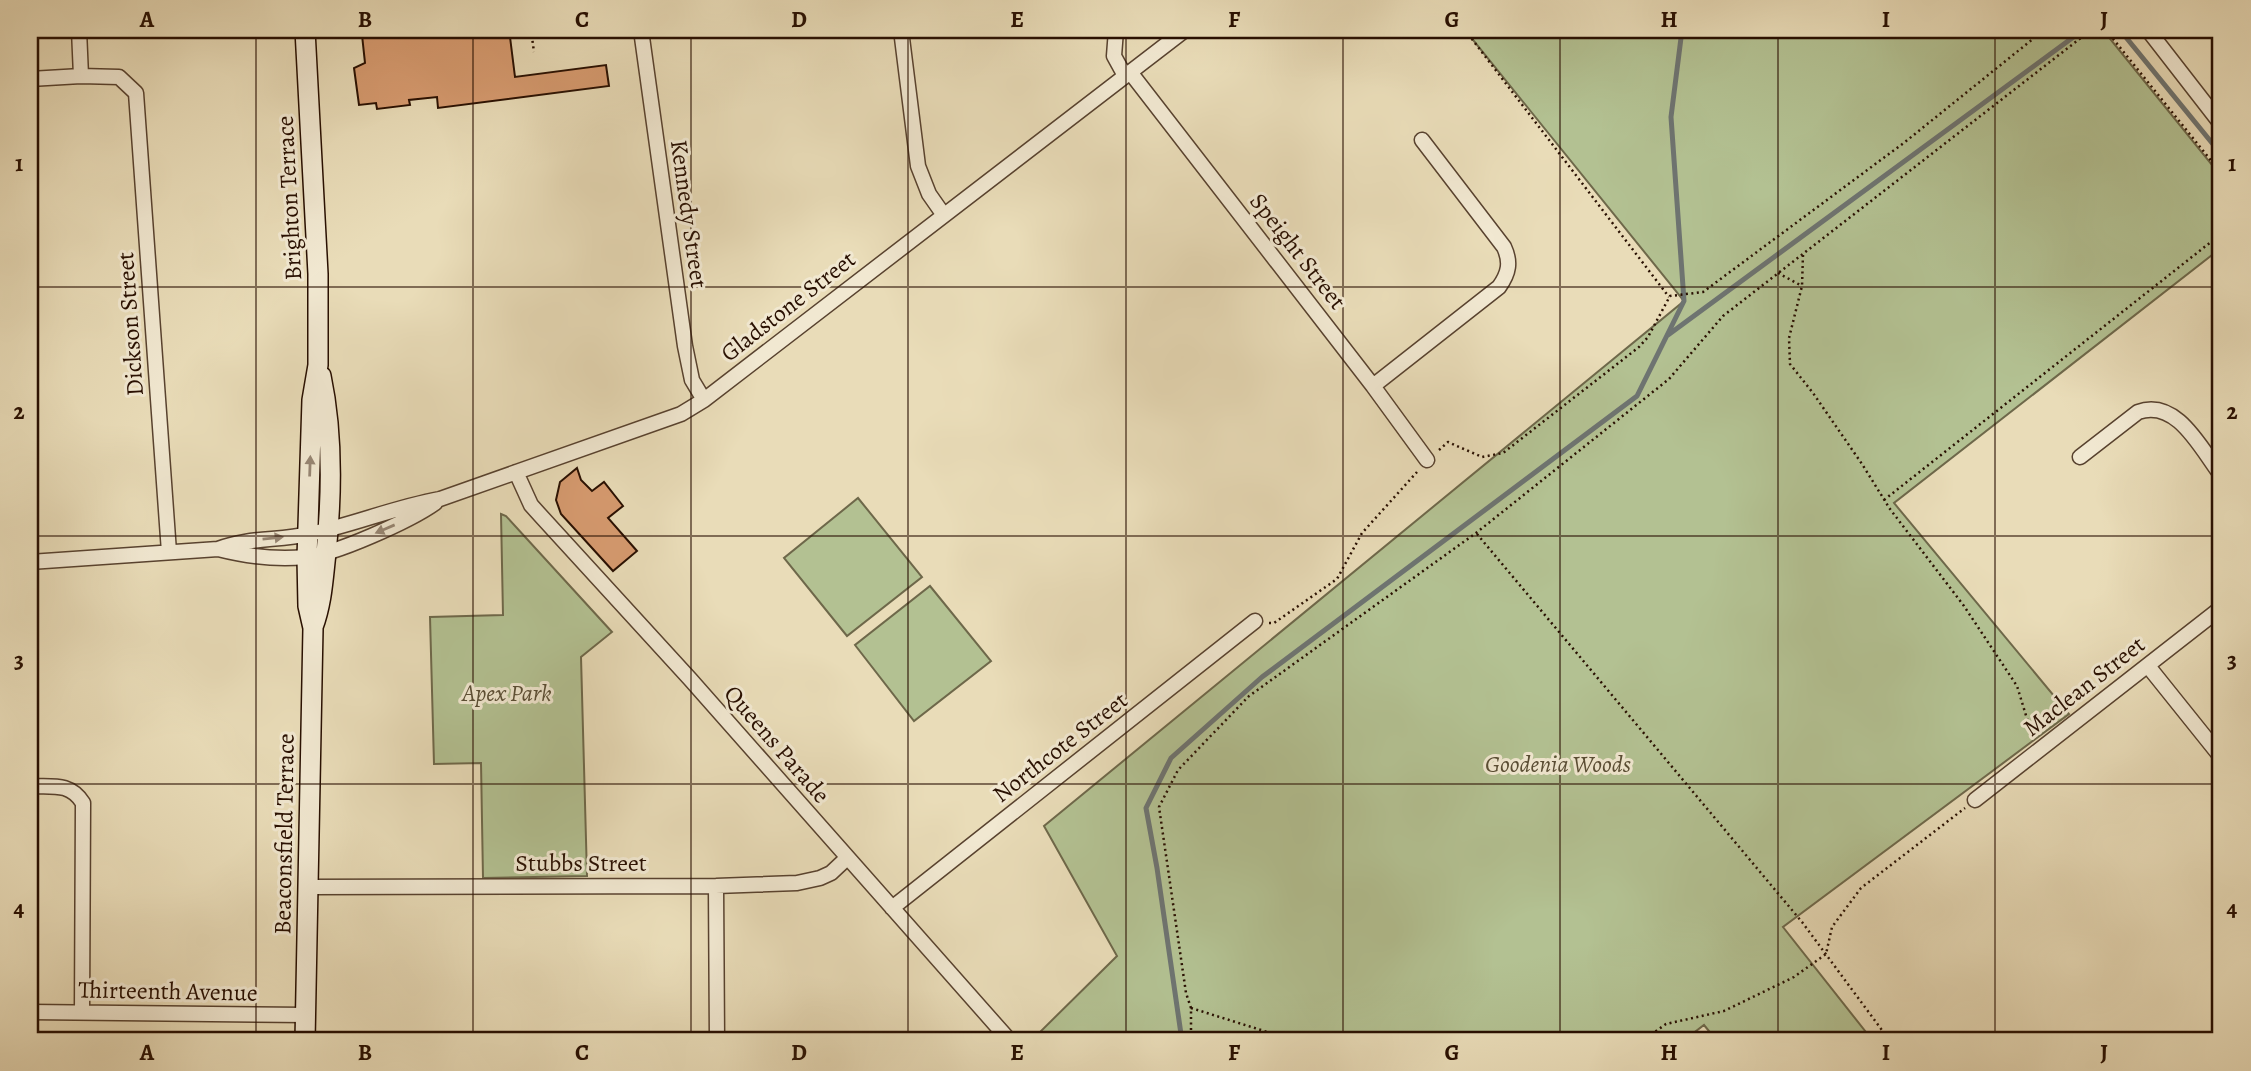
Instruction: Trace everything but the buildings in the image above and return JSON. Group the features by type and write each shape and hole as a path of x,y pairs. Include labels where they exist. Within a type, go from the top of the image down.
{"main road":[{"name":"Brighton Terrace","path":"305,30 318,274 318,365 312,400 308,534"},
{"name":"Brighton Terrace","path":"318,365 326,399 331,497 328,529"},
{"name":"Beaconsfield Terrace","path":"305,1041 313,628 308,606 316,555 328,529"},
{"name":"Beaconsfield Terrace","path":"308,534 316,555"}],"street":[{"path":"30,79 81,76 79,30"},
{"name":"Kennedy Street","path":"641,30 689,372 704,400"},
{"path":"901,30 918,166 929,194 943,214"},
{"path":"1116,30 1114,55 1128,74"},
{"name":"Gladstone Street","path":"218,549 237,541 308,534 412,504 440,499 681,414 704,400 1185,30"},
{"path":"2148,30 2221,124"},
{"name":"Speight Street","path":"1128,74 1373,386 1427,460"},
{"name":"Dickson Street","path":"81,76 119,77 136,93 169,552"},
{"path":"1373,386 1499,286 1509,269 1504,247 1422,140"},
{"path":"2080,457 2138,412 2161,410 2181,422 2221,475"},
{"name":"Queens Parade","path":"516,472 531,505 1010,1041"},
{"name":"Gladstone Street","path":"316,555 418,515 440,499"},
{"path":"30,562 218,549 239,554 316,555"},
{"name":"Maclean Street","path":"1975,800 2221,608"},
{"name":"Northcote Street","path":"892,908 1255,621"},
{"path":"2148,666 2221,757"},
{"path":"30,786 67,788 76,792 83,803 82,1012"},
{"name":"Stubbs Street","path":"308,887 716,886 797,883 831,873 848,858"},
{"path":"716,886 717,1041"},
{"name":"Thirteenth Avenue","path":"30,1012 306,1015"}],"path":[{"path":"531,30 534,52"},
{"path":"1465,30 1669,297"},
{"path":"1669,297 1703,292 1905,142 2044,30"},
{"path":"2078,30 2082,37"},
{"path":"1191,1041 1191,1008 1186,993 1159,807 1178,770 1248,696 1476,533 1669,379 1723,316 2082,37 2099,30"},
{"path":"2106,30 2221,173"},
{"path":"1884,500 2221,234"},
{"path":"1804,253 1801,286 1789,338 1790,364 1827,413 1884,500 1964,606 2017,686 2038,752"},
{"path":"1778,273 1801,286"},
{"path":"1255,621 1274,623 1337,579 1362,533 1427,460 1448,442 1482,457 1503,453 1639,347 1648,337 1669,297"},
{"path":"1476,533 1802,922 1890,1041"},
{"path":"1642,1041 1666,1024 1724,1011 1794,977 1826,954 1832,927 1861,888 1975,800"},
{"path":"1191,1008 1296,1041"}],"green space":[{"name":"Goodenia Woods","path":"1465,30 2103,30 2221,176 2221,248 1894,503 2069,714 1783,927 1873,1041 1717,1041 1704,1025 1683,1041 1044,1041 1038,1034 1117,956 1044,826 1684,301"},
{"path":"858,498 922,577 847,636 784,558"},
{"name":"Apex Park","path":"501,514 506,516 612,632 581,657 587,876 483,878 481,763 434,764 430,617 503,615"},
{"path":"930,586 991,661 914,721 855,645"}],"waterway":[{"path":"1182,1041 1146,808 1171,758 1262,677 1637,396 1684,301 1671,117 1682,30"},
{"path":"1668,335 2083,30"},
{"path":"2120,30 2221,154"}]}
